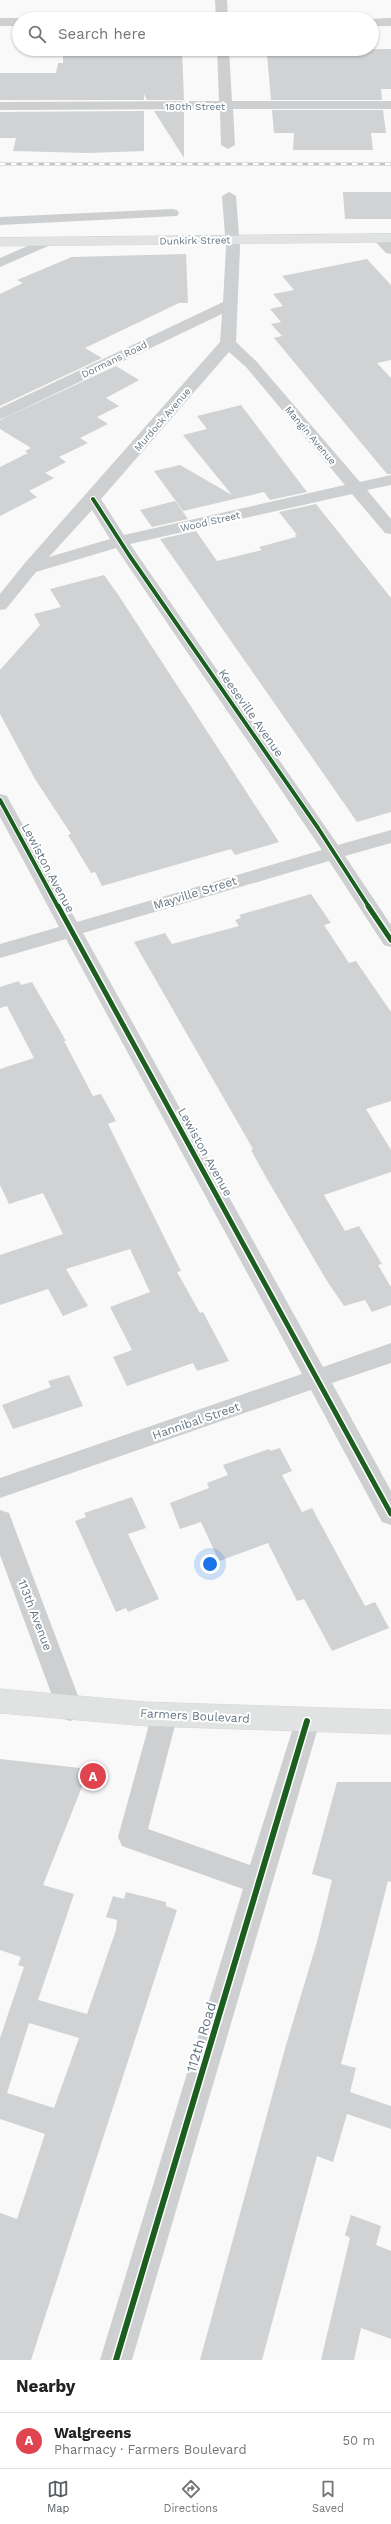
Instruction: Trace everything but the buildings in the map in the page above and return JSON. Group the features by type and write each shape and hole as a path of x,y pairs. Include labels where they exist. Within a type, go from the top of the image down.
{"main road":[{"name":"Dunkirk Street","path":"0,242 385,238"},
{"name":"Farmers Boulevard","path":"0,1701 70,1710 307,1721 391,1722"}],"street":[{"path":"221,0 222,12"},
{"path":"0,22 12,22"},
{"path":"379,22 391,22"},
{"path":"223,56 228,145"},
{"name":"180th Street","path":"0,106 391,106"},
{"path":"228,343 232,239 229,196"},
{"path":"0,221 172,213"},
{"path":"385,238 391,250"},
{"path":"0,263 48,241"},
{"name":"Dormans Road","path":"0,414 229,305"},
{"name":"Mangin Avenue","path":"228,343 251,364 391,530"},
{"name":"Murdock Avenue","path":"0,605 30,568 93,499 228,343"},
{"name":"Wood Street","path":"30,568 120,541 391,480"},
{"name":"Keeseville Avenue","path":"93,499 120,541 333,852 391,940"},
{"path":"0,584 30,568"},
{"name":"Lewiston Avenue","path":"0,800 70,931 319,1379 391,1514"},
{"name":"Mayville Street","path":"0,951 391,836"},
{"name":"Hannibal Street","path":"0,1488 391,1353"},
{"name":"113th Avenue","path":"0,1521 70,1710"},
{"path":"165,1714 132,1837 260,1882"},
{"name":"112th Road","path":"116,2360 307,1721"}],"railway":[{"path":"0,164 391,164"}],"cycle path":[{"path":"93,499 129,555 318,828 391,940"},
{"path":"0,800 391,1514"},
{"path":"116,2360 307,1721"}],"place":[{"name":"Walgreens","path":"93,1776"}]}
